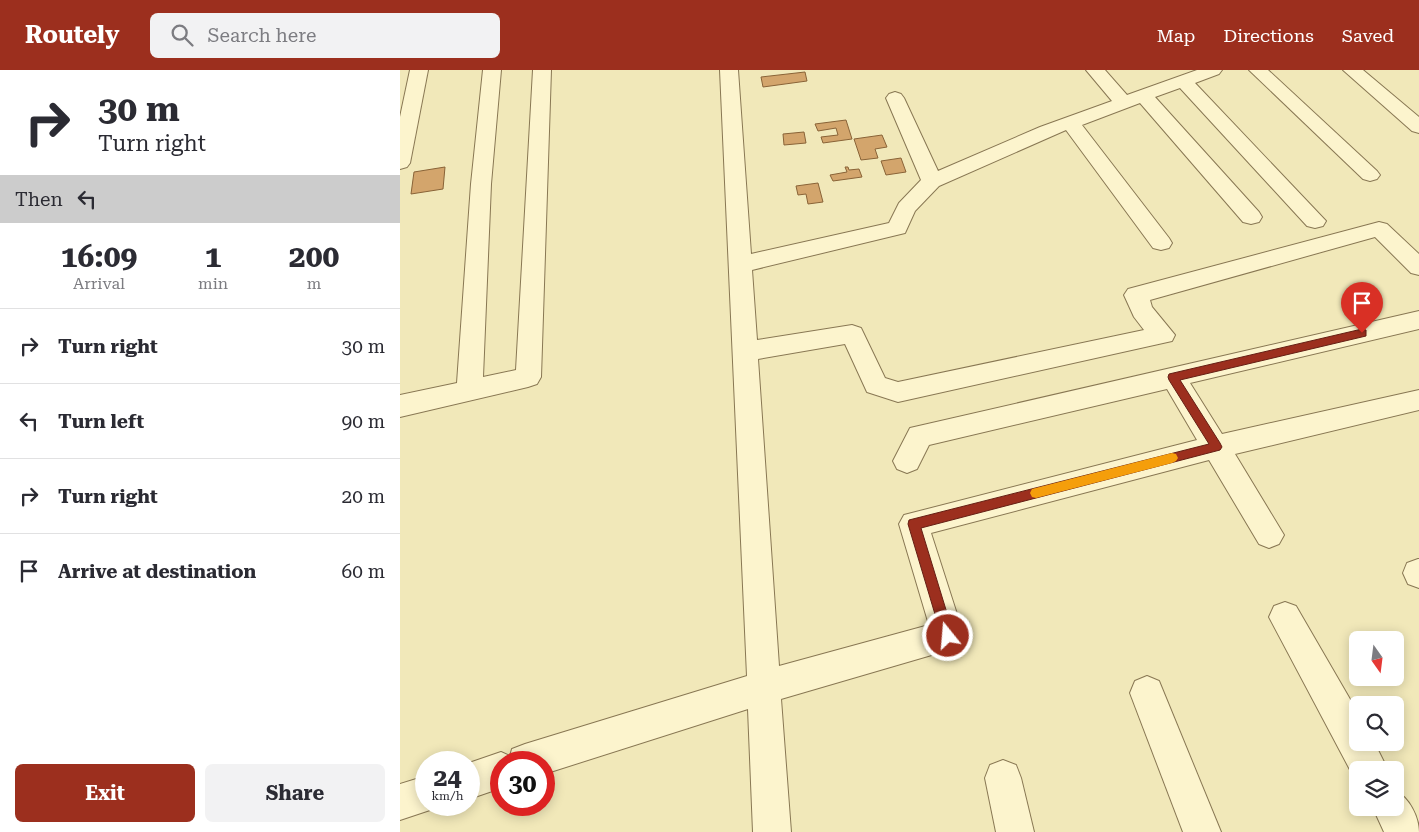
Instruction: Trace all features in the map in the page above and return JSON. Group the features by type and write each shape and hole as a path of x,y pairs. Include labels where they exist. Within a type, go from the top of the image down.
{"street":[{"path":"400,163 405,114 419,70"},
{"path":"469,390 481,184 492,70"},
{"path":"400,406 528,377 542,70"},
{"path":"729,70 762,688 772,832"},
{"path":"1095,70 1122,102"},
{"path":"739,265 897,228 906,208 932,181 1070,122 1213,70"},
{"path":"1258,70 1370,175"},
{"path":"1352,70 1419,126"},
{"path":"1183,81 1315,221"},
{"path":"1143,95 1251,217"},
{"path":"895,98 932,181"},
{"path":"1070,122 1161,243"},
{"path":"744,352 852,334 876,385 898,392 1163,336 1142,311 1136,295 1379,229 1419,267"},
{"path":"907,462 920,436 1419,320"},
{"path":"1173,377 1269,535"},
{"path":"555,752 762,688 948,636 914,524 1216,447 1419,400"},
{"path":"1285,617 1365,761"},
{"path":"1147,693 1188,801 1202,832"},
{"path":"1003,778 1015,832"},
{"path":"400,802 415,797"},
{"path":"1395,816 1404,832"}],"building":[{"path":"805,72 807,81 763,87 761,77"},
{"path":"846,120 852,139 823,143 821,137 838,135 836,128 818,131 815,124"},
{"path":"804,132 806,143 784,145 783,134"},
{"path":"882,135 887,147 875,149 878,158 861,160 854,139"},
{"path":"901,158 906,172 886,175 881,161"},
{"path":"445,167 443,189 411,194 414,172"},
{"path":"845,167 848,167 849,170 859,169 862,177 833,181 830,175 847,172"},
{"path":"818,183 823,202 808,204 806,194 798,195 796,186"}],"slow traffic":[{"path":"1036,493 1172,458"}],"route":[{"path":"948,636 914,524 1216,447 1173,377 1362,333"}]}
